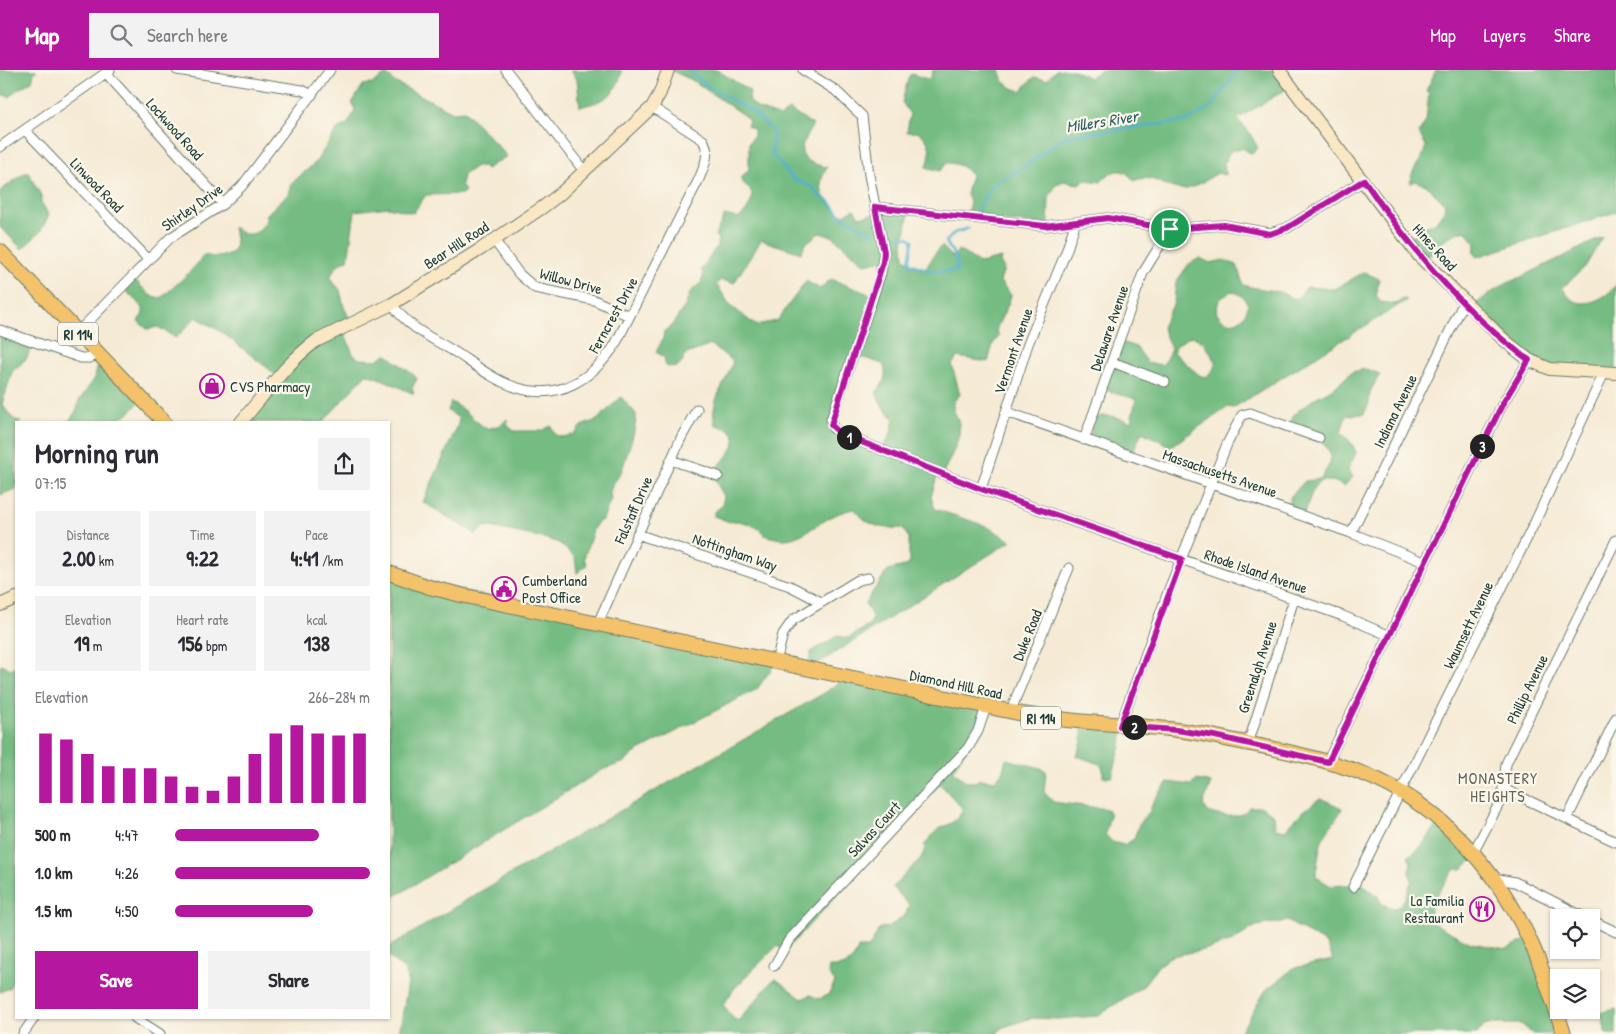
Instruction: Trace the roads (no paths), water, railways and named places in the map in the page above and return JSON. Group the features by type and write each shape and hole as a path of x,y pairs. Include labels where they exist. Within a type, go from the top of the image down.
{"main road":[{"name":"RI 114","path":"0,251 163,421"},
{"name":"Diamond Hill Road","path":"390,573 429,587 461,595 598,622 986,707 1054,720 1189,731 1328,762 1365,774 1400,792 1446,826 1473,853 1493,878 1514,911 1534,951 1564,1034"}],"street":[{"path":"177,70 302,90 312,94"},
{"name":"Shirley Drive","path":"77,333 179,231 223,204 252,174 330,70"},
{"path":"506,70 584,171"},
{"name":"Bear Hill Road","path":"242,421 283,371 305,349 392,304 494,240 560,194 652,107 660,93 668,70"},
{"path":"803,70 835,90 862,116 875,207 1029,224 1075,224 1108,218 1170,229 1214,225 1235,226 1262,233 1278,232 1364,180"},
{"name":"Hines Road","path":"1279,70 1364,180 1412,248 1503,339 1529,360 1550,369 1610,373"},
{"path":"0,147 108,72"},
{"name":"Lockwood Road","path":"108,72 223,204"},
{"name":"Ferncrest Drive","path":"392,304 407,322 500,380 532,391 557,389 588,376 603,363 629,316 699,179 706,158 706,146 703,140 652,107"},
{"name":"Linwood Road","path":"25,130 149,260"},
{"name":"Rhode Island Avenue","path":"875,207 884,252 883,262 831,420 832,428 841,434 981,489 1343,616 1388,635"},
{"name":"Vermont Avenue","path":"981,489 1028,344 1066,252 1075,224"},
{"name":"Delaware Avenue","path":"1084,440 1143,273 1170,229"},
{"name":"Willow Drive","path":"494,240 519,274 535,288 594,300 629,316"},
{"name":"Indiana Avenue","path":"1350,533 1464,302"},
{"path":"0,330 82,358 98,355"},
{"path":"1328,762 1388,635 1503,403 1529,360"},
{"path":"1112,362 1165,382"},
{"name":"Waumsett Avenue","path":"1353,887 1610,373"},
{"name":"Falstaff Drive","path":"598,622 671,460 697,410"},
{"name":"Massachusetts Avenue","path":"1007,412 1350,533 1424,562"},
{"path":"1120,726 1227,444 1242,415 1250,413 1318,438"},
{"path":"671,460 718,476"},
{"name":"Nottingham Way","path":"637,534 790,586 821,602"},
{"name":"Phillip Avenue","path":"1473,853 1497,810 1504,789 1506,764 1616,540"},
{"name":"Duke Road","path":"1013,712 1013,705 1070,568"},
{"path":"776,662 786,627 821,602 858,580 868,578"},
{"path":"0,605 15,598"},
{"name":"Greenalgh Avenue","path":"1248,744 1294,599"},
{"name":"Salvas Court","path":"774,966 789,940 968,748 978,732 986,707"},
{"path":"1567,819 1616,718"},
{"path":"1504,789 1616,842"},
{"path":"1493,878 1515,882 1568,909"},
{"path":"1600,924 1616,932"},
{"path":"23,1034 33,1019"},
{"path":"137,1019 160,1034"}],"waterway":[{"name":"Millers River","path":"688,70 709,87 753,112 773,131 772,154 793,179 814,188 819,196 829,201 841,216 874,234"},
{"name":"Millers River","path":"977,211 992,185 1027,165 1065,136 1187,121 1211,107 1238,70"},
{"name":"Millers River","path":"889,237 908,237 913,240 909,263 931,271 957,271 956,258 946,242 954,233 969,228"}],"place":[{"name":"CVS Pharmacy","path":"212,386"},
{"name":"Cumberland Post Office","path":"504,589"},
{"name":"La Familia Restaurant","path":"1482,909"}],"district":[{"name":"MONASTERY HEIGHTS","path":"1498,787"}]}
